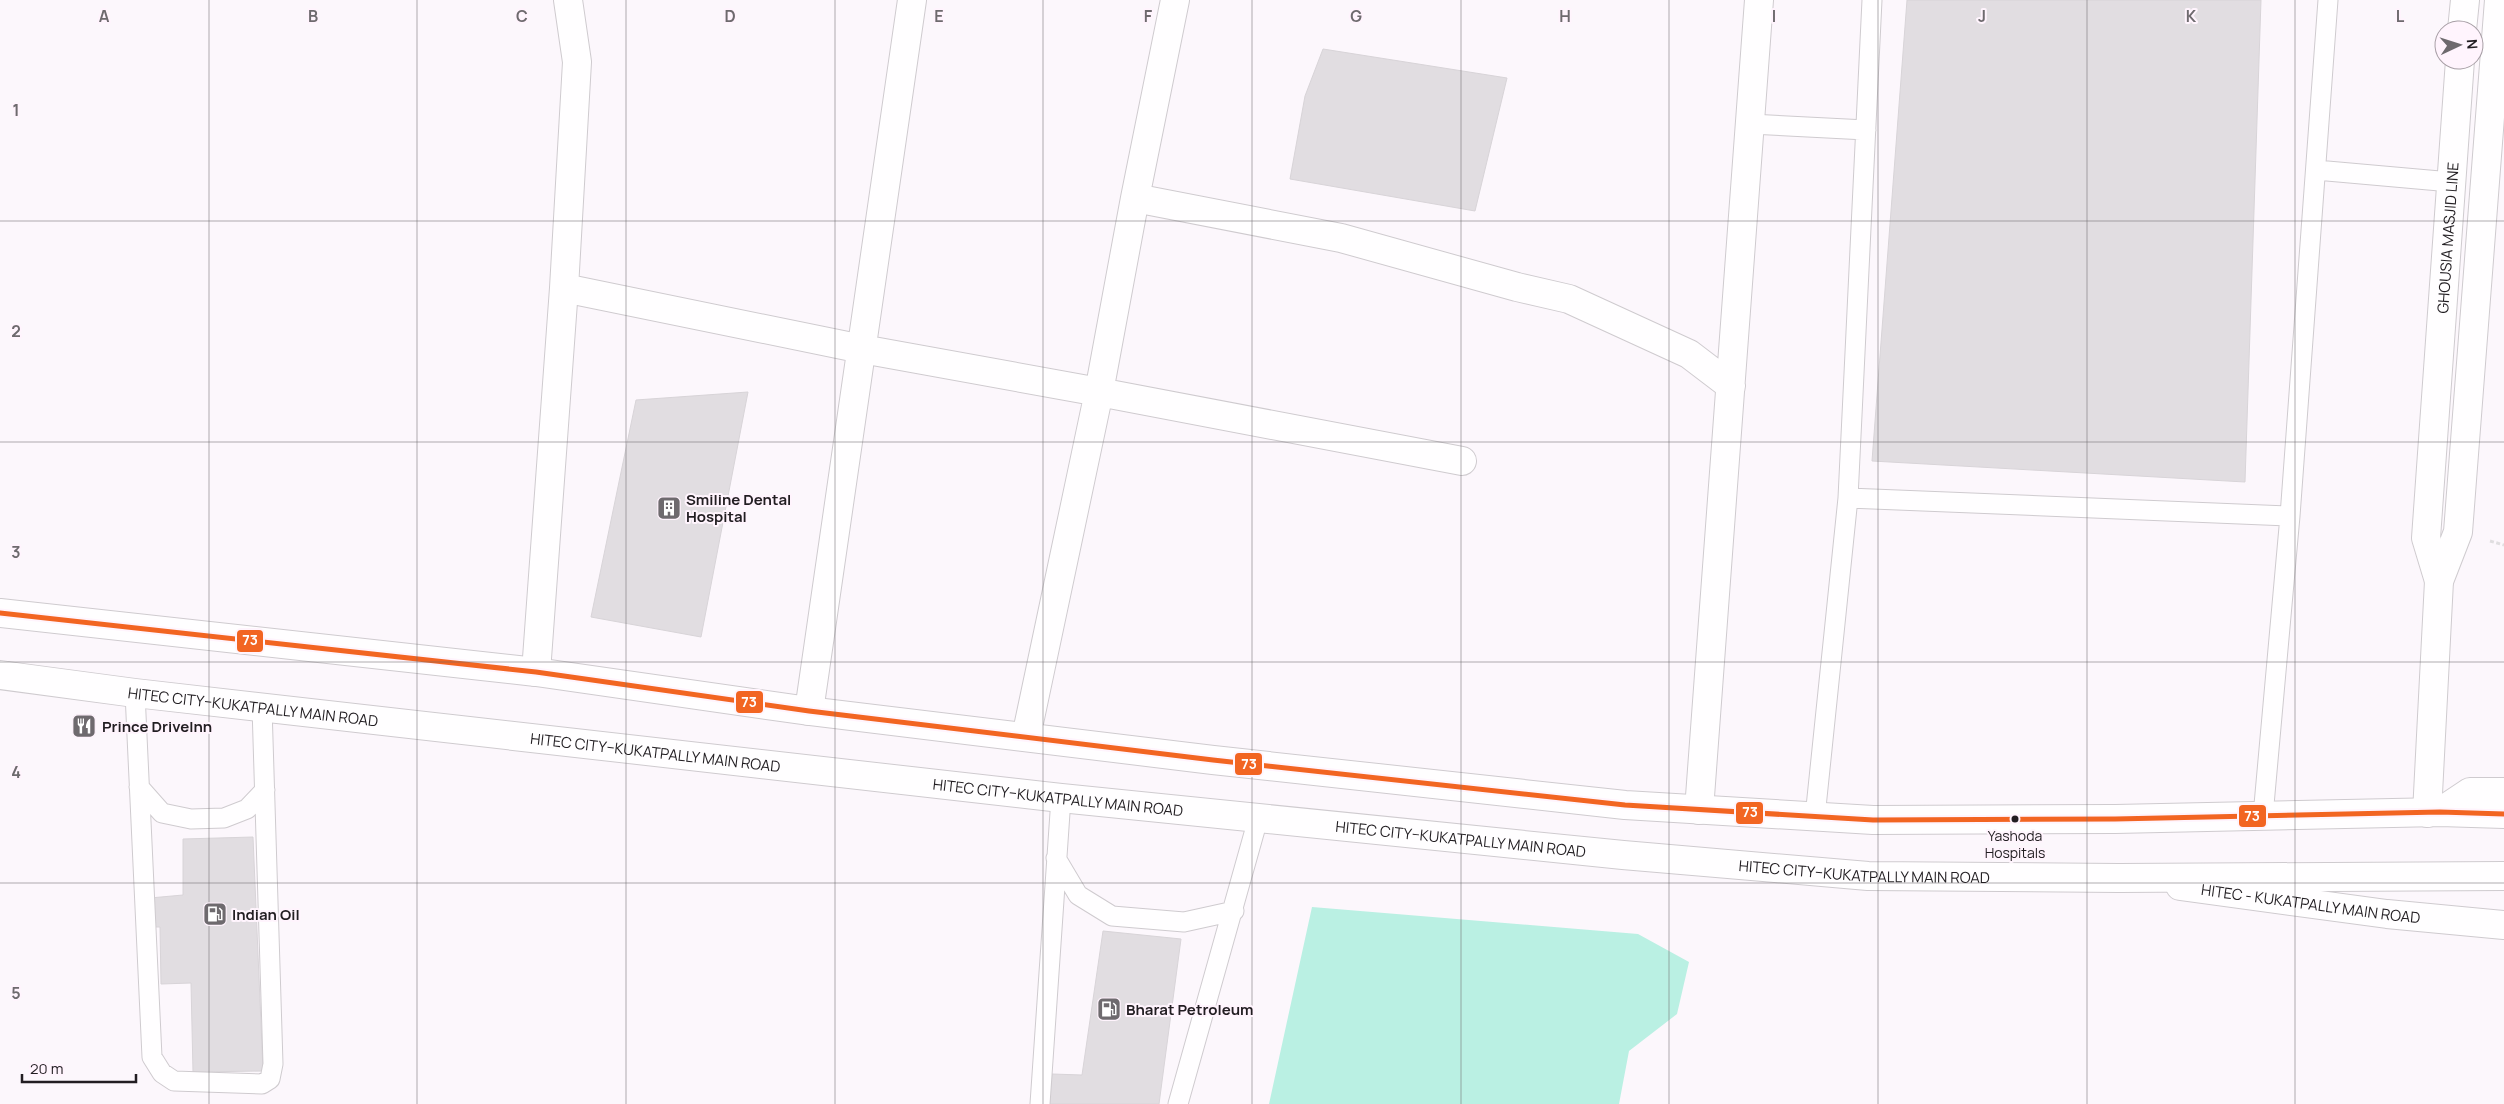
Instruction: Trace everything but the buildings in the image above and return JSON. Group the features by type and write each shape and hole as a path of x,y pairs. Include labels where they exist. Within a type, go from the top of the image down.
{"street":[{"path":"536,672 564,288 576,62 568,0"},
{"path":"810,711 912,0"},
{"path":"1026,737 1099,392 1135,198 1175,0"},
{"path":"1699,810 1759,0"},
{"path":"2463,20 2465,0"},
{"path":"2433,812 2439,581 2458,532 2499,0"},
{"name":"GHOUSIA MASJID LINE","path":"2439,581 2426,538 2459,70"},
{"path":"1135,198 1341,238 1517,287 1569,299 1689,354 1731,386"},
{"path":"564,288 862,349 1462,461"},
{"path":"0,613 536,672 810,711 1615,804 1873,820 2115,819 2433,812 2504,814"},
{"name":"HITEC CITY–KUKATPALLY MAIN ROAD","path":"0,675 134,693 1061,798 1613,854 1868,876 2119,878"},
{"path":"2433,812 2470,792 2504,792"},
{"path":"2119,878 2504,876"},
{"name":"HITEC - KUKATPALLY MAIN ROAD","path":"2119,878 2387,914 2504,925"}],"lane":[{"path":"1815,817 1848,498 1872,0"},
{"path":"2263,816 2290,516 2328,0"},
{"path":"1750,124 1866,130"},
{"path":"2316,170 2451,182"},
{"path":"1848,498 2290,516"},
{"path":"134,693 152,1057 162,1073 174,1081 262,1084 270,1078 273,1064 262,707"},
{"path":"139,787 162,813 191,819 224,818 247,809 265,790"},
{"path":"1040,1104 1061,798"},
{"path":"1178,1104 1258,819"},
{"path":"1056,858 1078,895 1112,916 1184,922 1234,910"}],"shaded area":[{"path":"1312,907 1638,934 1689,962 1677,1014 1629,1051 1619,1104 1269,1104"}],"transit line":[{"name":"73","path":"0,613 536,672 809,711 1213,760 1625,805 1873,820 2115,819 2440,812 2504,814"}],"place":[{"name":"Smiline Dental Hospital","path":"669,508"},
{"name":"Prince DriveInn","path":"84,726"},
{"name":"Yashoda Hospitals","path":"2015,819"},
{"name":"Indian Oil","path":"215,914"},
{"name":"Bharat Petroleum","path":"1109,1009"}]}
